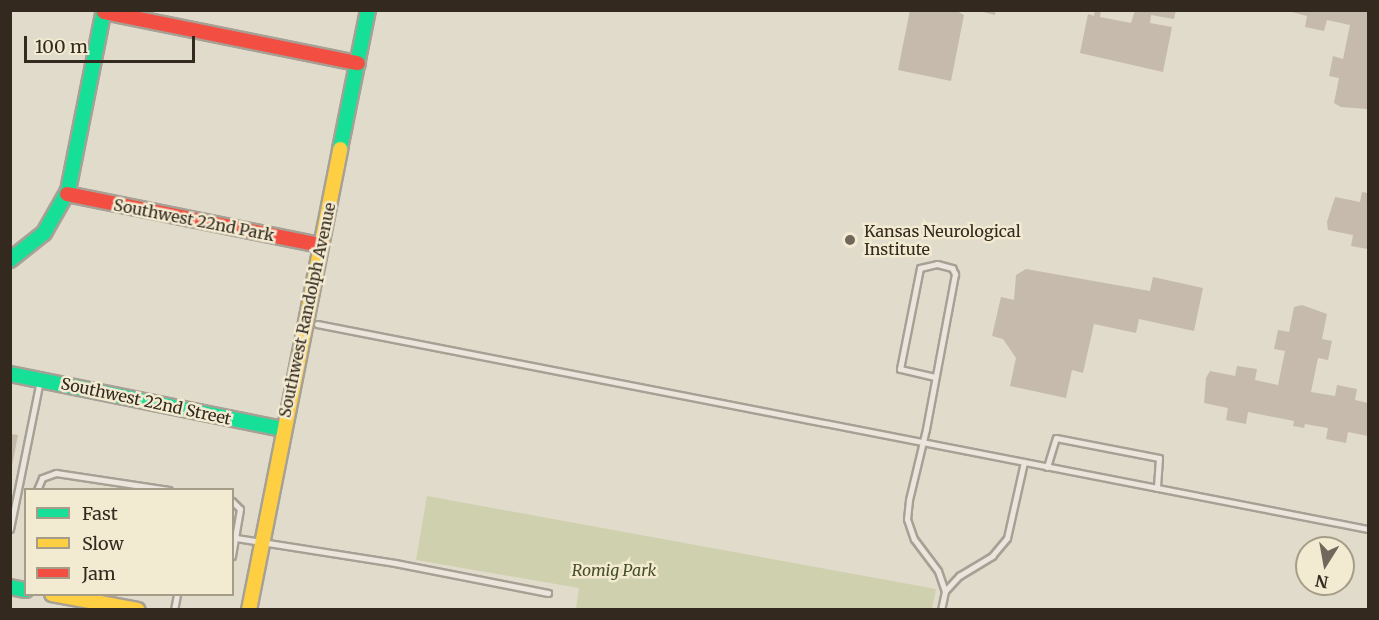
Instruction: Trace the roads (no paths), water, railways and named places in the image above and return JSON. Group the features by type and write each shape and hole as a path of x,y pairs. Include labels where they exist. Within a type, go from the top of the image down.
{"street":[{"name":"Southwest Randolph Avenue","path":"249,609 282,429 368,10"},
{"path":"10,260 44,233 67,194 104,11 358,63"},
{"name":"Southwest 22nd Park","path":"67,194 321,245"},
{"name":"Southwest 22nd Street","path":"10,374 282,429"},
{"path":"66,596 138,609"}],"lane":[{"path":"935,377 900,369 920,268 937,264 951,268 955,274 935,377 920,442 907,519 914,539 938,571 945,591"},
{"path":"318,324 1368,529"},
{"path":"10,529 40,380"},
{"path":"1047,466 1053,439 1159,458 1157,488"},
{"path":"941,609 945,591 959,576 1000,548 1012,525 1023,462"},
{"path":"37,488 42,478 56,473 162,488"},
{"path":"234,503 240,509 234,547"},
{"path":"236,538 548,593"}],"place":[{"name":"Kansas Neurological Institute","path":"850,240"}],"park label":[{"name":"Romig Park","path":"614,570"}]}
